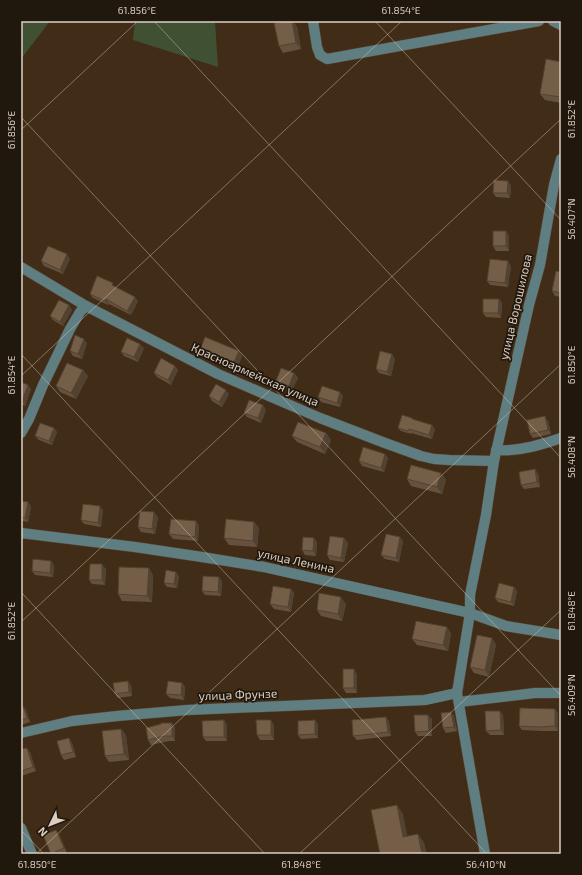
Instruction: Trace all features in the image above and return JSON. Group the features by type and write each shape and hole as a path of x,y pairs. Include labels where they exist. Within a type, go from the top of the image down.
{"street":[{"path":"313,21 317,47 320,55 327,59 539,21"},
{"path":"553,21 561,26"},
{"name":"улица Ворошилова","path":"485,854 458,698 470,613 470,595 486,515 496,450 529,305 540,265 554,185 561,159"},
{"name":"Красноармейская улица","path":"21,267 86,306 218,374 295,408 421,456 434,459 494,461"},
{"path":"21,433 29,419 43,385 70,329 80,312 86,306"},
{"path":"496,450 517,449 538,445 561,438"},
{"name":"улица Ленина","path":"21,533 195,556 264,567 470,613 506,626 561,635"},
{"name":"улица Фрунзе","path":"21,733 72,721 188,710 561,693"},
{"path":"21,828 32,854"}],"green space":[{"path":"21,21 50,21 21,59"},
{"path":"135,21 215,21 218,67 133,40"}],"building":[{"path":"292,21 296,43 279,46 274,23"},
{"path":"546,59 561,62 561,97 540,94"},
{"path":"494,180 508,181 507,193 493,193"},
{"path":"493,231 506,231 506,246 493,246"},
{"path":"48,246 67,254 60,270 41,261"},
{"path":"490,259 508,261 505,283 487,281"},
{"path":"556,271 561,272 561,293 552,291"},
{"path":"97,276 113,283 112,285 135,297 127,311 106,299 105,301 90,294"},
{"path":"483,299 499,299 498,313 483,313"},
{"path":"59,300 69,305 60,322 50,316"},
{"path":"75,335 84,339 78,354 70,351"},
{"path":"205,337 239,351 233,364 200,350"},
{"path":"127,338 140,344 134,357 121,352"},
{"path":"380,351 392,354 387,372 376,369"},
{"path":"161,358 175,366 168,380 154,373"},
{"path":"67,363 83,370 71,393 56,386"},
{"path":"281,368 294,373 289,386 276,381"},
{"path":"21,382 28,385 22,401 21,401"},
{"path":"216,384 226,390 219,402 209,396"},
{"path":"322,386 340,392 337,403 318,397"},
{"path":"249,400 263,405 258,418 244,413"},
{"path":"402,415 432,425 429,435 409,429 408,431 398,428"},
{"path":"545,416 548,430 530,434 527,420"},
{"path":"298,422 326,433 320,447 292,436"},
{"path":"40,423 54,428 49,441 35,436"},
{"path":"363,447 385,454 381,468 359,461"},
{"path":"411,465 441,473 437,487 407,479"},
{"path":"535,469 537,482 521,485 519,472"},
{"path":"21,501 28,502 25,518 21,517"},
{"path":"83,504 100,506 98,523 81,520"},
{"path":"140,511 154,512 152,529 138,527"},
{"path":"171,519 196,521 195,537 169,534"},
{"path":"226,519 254,522 253,541 224,538"},
{"path":"386,534 400,537 396,558 381,555"},
{"path":"330,536 344,538 341,558 327,555"},
{"path":"303,537 314,538 313,551 302,550"},
{"path":"33,559 51,561 50,573 32,571"},
{"path":"90,564 102,564 102,580 89,580"},
{"path":"119,567 149,568 147,596 118,594"},
{"path":"166,570 176,572 174,584 164,583"},
{"path":"203,576 219,577 218,592 202,591"},
{"path":"499,583 514,587 511,602 495,598"},
{"path":"273,586 291,589 288,607 270,604"},
{"path":"319,593 341,597 338,614 317,610"},
{"path":"416,621 447,627 443,645 412,639"},
{"path":"477,635 492,638 485,670 470,667"},
{"path":"343,669 354,669 354,688 343,688"},
{"path":"128,681 129,692 115,694 113,683"},
{"path":"168,681 182,683 181,695 166,694"},
{"path":"21,706 23,706 27,718 21,720"},
{"path":"520,708 555,709 555,726 519,726"},
{"path":"485,711 500,711 501,730 486,731"},
{"path":"451,712 454,727 443,728 441,713"},
{"path":"414,715 428,715 429,731 415,732"},
{"path":"386,717 388,732 353,736 352,720"},
{"path":"224,720 224,737 203,737 202,721"},
{"path":"256,720 271,720 271,735 257,735"},
{"path":"315,720 315,734 298,735 298,721"},
{"path":"161,723 172,723 172,736 148,740 146,728"},
{"path":"121,729 124,754 105,756 102,731"},
{"path":"69,738 73,752 61,755 57,741"},
{"path":"27,748 33,767 21,771 21,749"},
{"path":"397,805 403,837 418,834 422,854 380,854 371,810"},
{"path":"56,830 64,848 51,854 43,835"}]}
